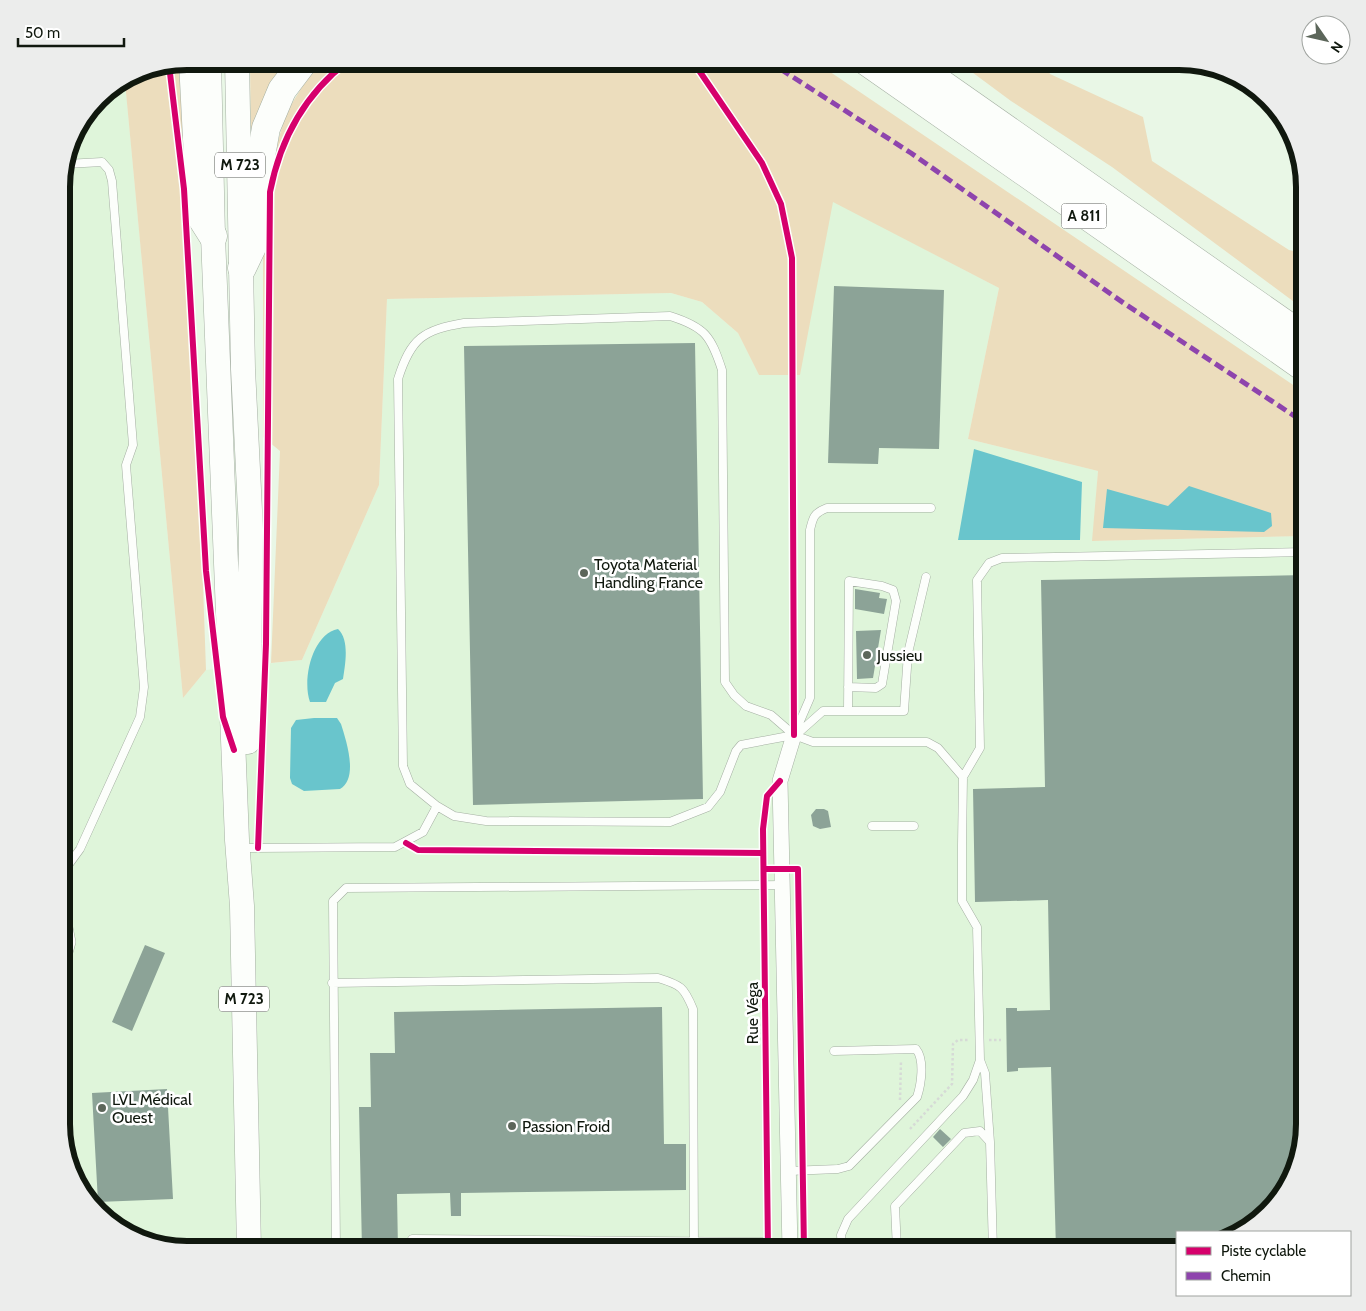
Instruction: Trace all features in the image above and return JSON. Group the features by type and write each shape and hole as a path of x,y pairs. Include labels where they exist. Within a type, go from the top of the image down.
{"highway":[{"path":"193,70 201,217 213,236"},
{"path":"242,268 252,247 258,173 266,128 282,90 297,70"},
{"name":"A 811","path":"879,70 1296,362"},
{"name":"A 811","path":"922,70 1296,332"}],"main road":[{"name":"M 723","path":"210,70 213,236 237,840 242,906 249,1241"},
{"name":"M 723","path":"237,70 244,392 251,530 247,848 242,906"}],"street":[{"name":"Rue Véga","path":"790,1241 780,781 795,735"}],"lane":[{"path":"70,863 80,850 140,717 144,687 126,465 133,445 112,181 109,170 102,162 73,164"},
{"path":"926,578 908,653 904,711 823,712 795,735 741,745 736,751 720,792 708,807 670,822 486,820 454,816 437,806 410,784 404,766 398,379 408,352 435,328 464,323 670,316 689,322 700,329 713,344 722,370 725,682 734,695 746,706 771,715 795,735 821,744 927,742 938,748 963,777"},
{"path":"795,735 810,698 810,530 813,516 816,512 827,508 931,508"},
{"path":"841,1241 841,1235 848,1219 963,1096 973,1080 980,1060 978,927 962,902 963,777 980,748 977,580 988,563 1002,558 1296,552"},
{"path":"848,686 876,688 882,684 896,601 893,590 882,586 850,581 848,686 848,711"},
{"path":"247,848 395,847 423,832 437,806"},
{"path":"872,826 914,826"},
{"path":"336,1241 332,983 333,901 346,888 782,885"},
{"path":"332,983 658,978 677,984 686,991 693,1009 694,1241 412,1239 411,1241"},
{"path":"788,1171 838,1169 849,1166 858,1160 917,1097 920,1087 920,1054 916,1049 834,1051"},
{"path":"980,1060 985,1074 990,1142 992,1241"},
{"path":"897,1241 895,1206 964,1134 980,1131 990,1142"}],"path":[{"path":"910,1128 952,1084 953,1044 958,1040 1001,1040"}],"shaded area":[{"path":"250,70 288,70 251,150"},
{"path":"316,70 827,70 1296,387 1296,536 1092,541 1098,471 968,439 999,288 833,202 800,375 759,375 738,333 702,302 671,293 387,299 379,485 302,660 271,663 280,451 263,437 263,251 266,183 286,113 307,79"},
{"path":"969,70 1048,70 1050,74 1143,117 1152,161 1289,250 1296,252 1296,303 1112,167 1011,101"},
{"path":"179,71 191,246 206,670 183,698 126,88 149,76"},
{"path":"126,88 183,698 206,670 302,660 379,485 387,299 671,293 702,302 738,333 759,375 833,201 999,288 968,439 1098,471 1093,541 1296,536 1295,1139 1290,1162 1276,1189 1262,1207 1244,1221 1226,1231 1176,1231 1176,1241 179,1241 149,1235 135,1229 104,1207 90,1189 76,1162 70,1132 70,179 76,149 82,135 104,104 122,90"}],"water":[{"path":"974,449 1082,482 1080,540 958,540"},
{"path":"1189,486 1271,513 1272,526 1264,532 1103,528 1107,489 1168,506"},
{"path":"338,629 342,634 345,646 343,679 335,683 326,702 310,702 307,682 311,659 322,639"},
{"path":"337,718 341,724 350,758 350,768 346,784 340,789 304,791 292,784 290,778 291,728 296,720"}],"building":[{"path":"834,286 944,290 939,449 879,448 878,464 828,463"},
{"name":"Toyota Material Handling France","path":"695,343 703,799 473,805 464,346"},
{"path":"1296,575 1295,1139 1290,1162 1272,1195 1250,1217 1226,1231 1176,1231 1176,1241 1056,1241 1051,1067 1018,1068 1018,1071 1007,1072 1006,1008 1017,1008 1017,1011 1050,1010 1048,900 975,902 973,789 1045,787 1041,580"},
{"path":"855,589 880,593 879,598 887,599 884,614 855,609"},
{"path":"881,630 873,678 857,679 856,631"},
{"path":"816,809 828,811 831,827 820,829 813,826 811,815"},
{"path":"145,945 165,953 132,1031 112,1022"},
{"name":"Passion Froid","path":"662,1007 664,1144 686,1144 686,1190 461,1193 461,1216 451,1216 450,1193 397,1194 398,1241 362,1241 359,1107 371,1107 370,1053 395,1053 394,1012"},
{"path":"167,1089 173,1199 99,1201 92,1093"},
{"path":"940,1129 951,1139 943,1147 933,1137"}],"marked path":[{"path":"782,70 911,153 1125,304 1296,417"}],"cycle path":[{"path":"258,848 266,644 270,192 280,154 297,119 319,88 338,70"},
{"path":"699,70 762,163 781,204 792,258 794,735"},
{"path":"170,71 184,189 206,571 223,717 234,750"},
{"path":"768,1241 763,829 767,796 780,781"},
{"path":"406,843 418,850 763,853"},
{"path":"764,869 798,869 804,1241"}],"place":[{"name":"Toyota Material Handling France","path":"584,573"},
{"name":"Jussieu","path":"867,655"},
{"name":"LVL Médical Ouest","path":"102,1108"},
{"name":"Passion Froid","path":"512,1126"}]}
